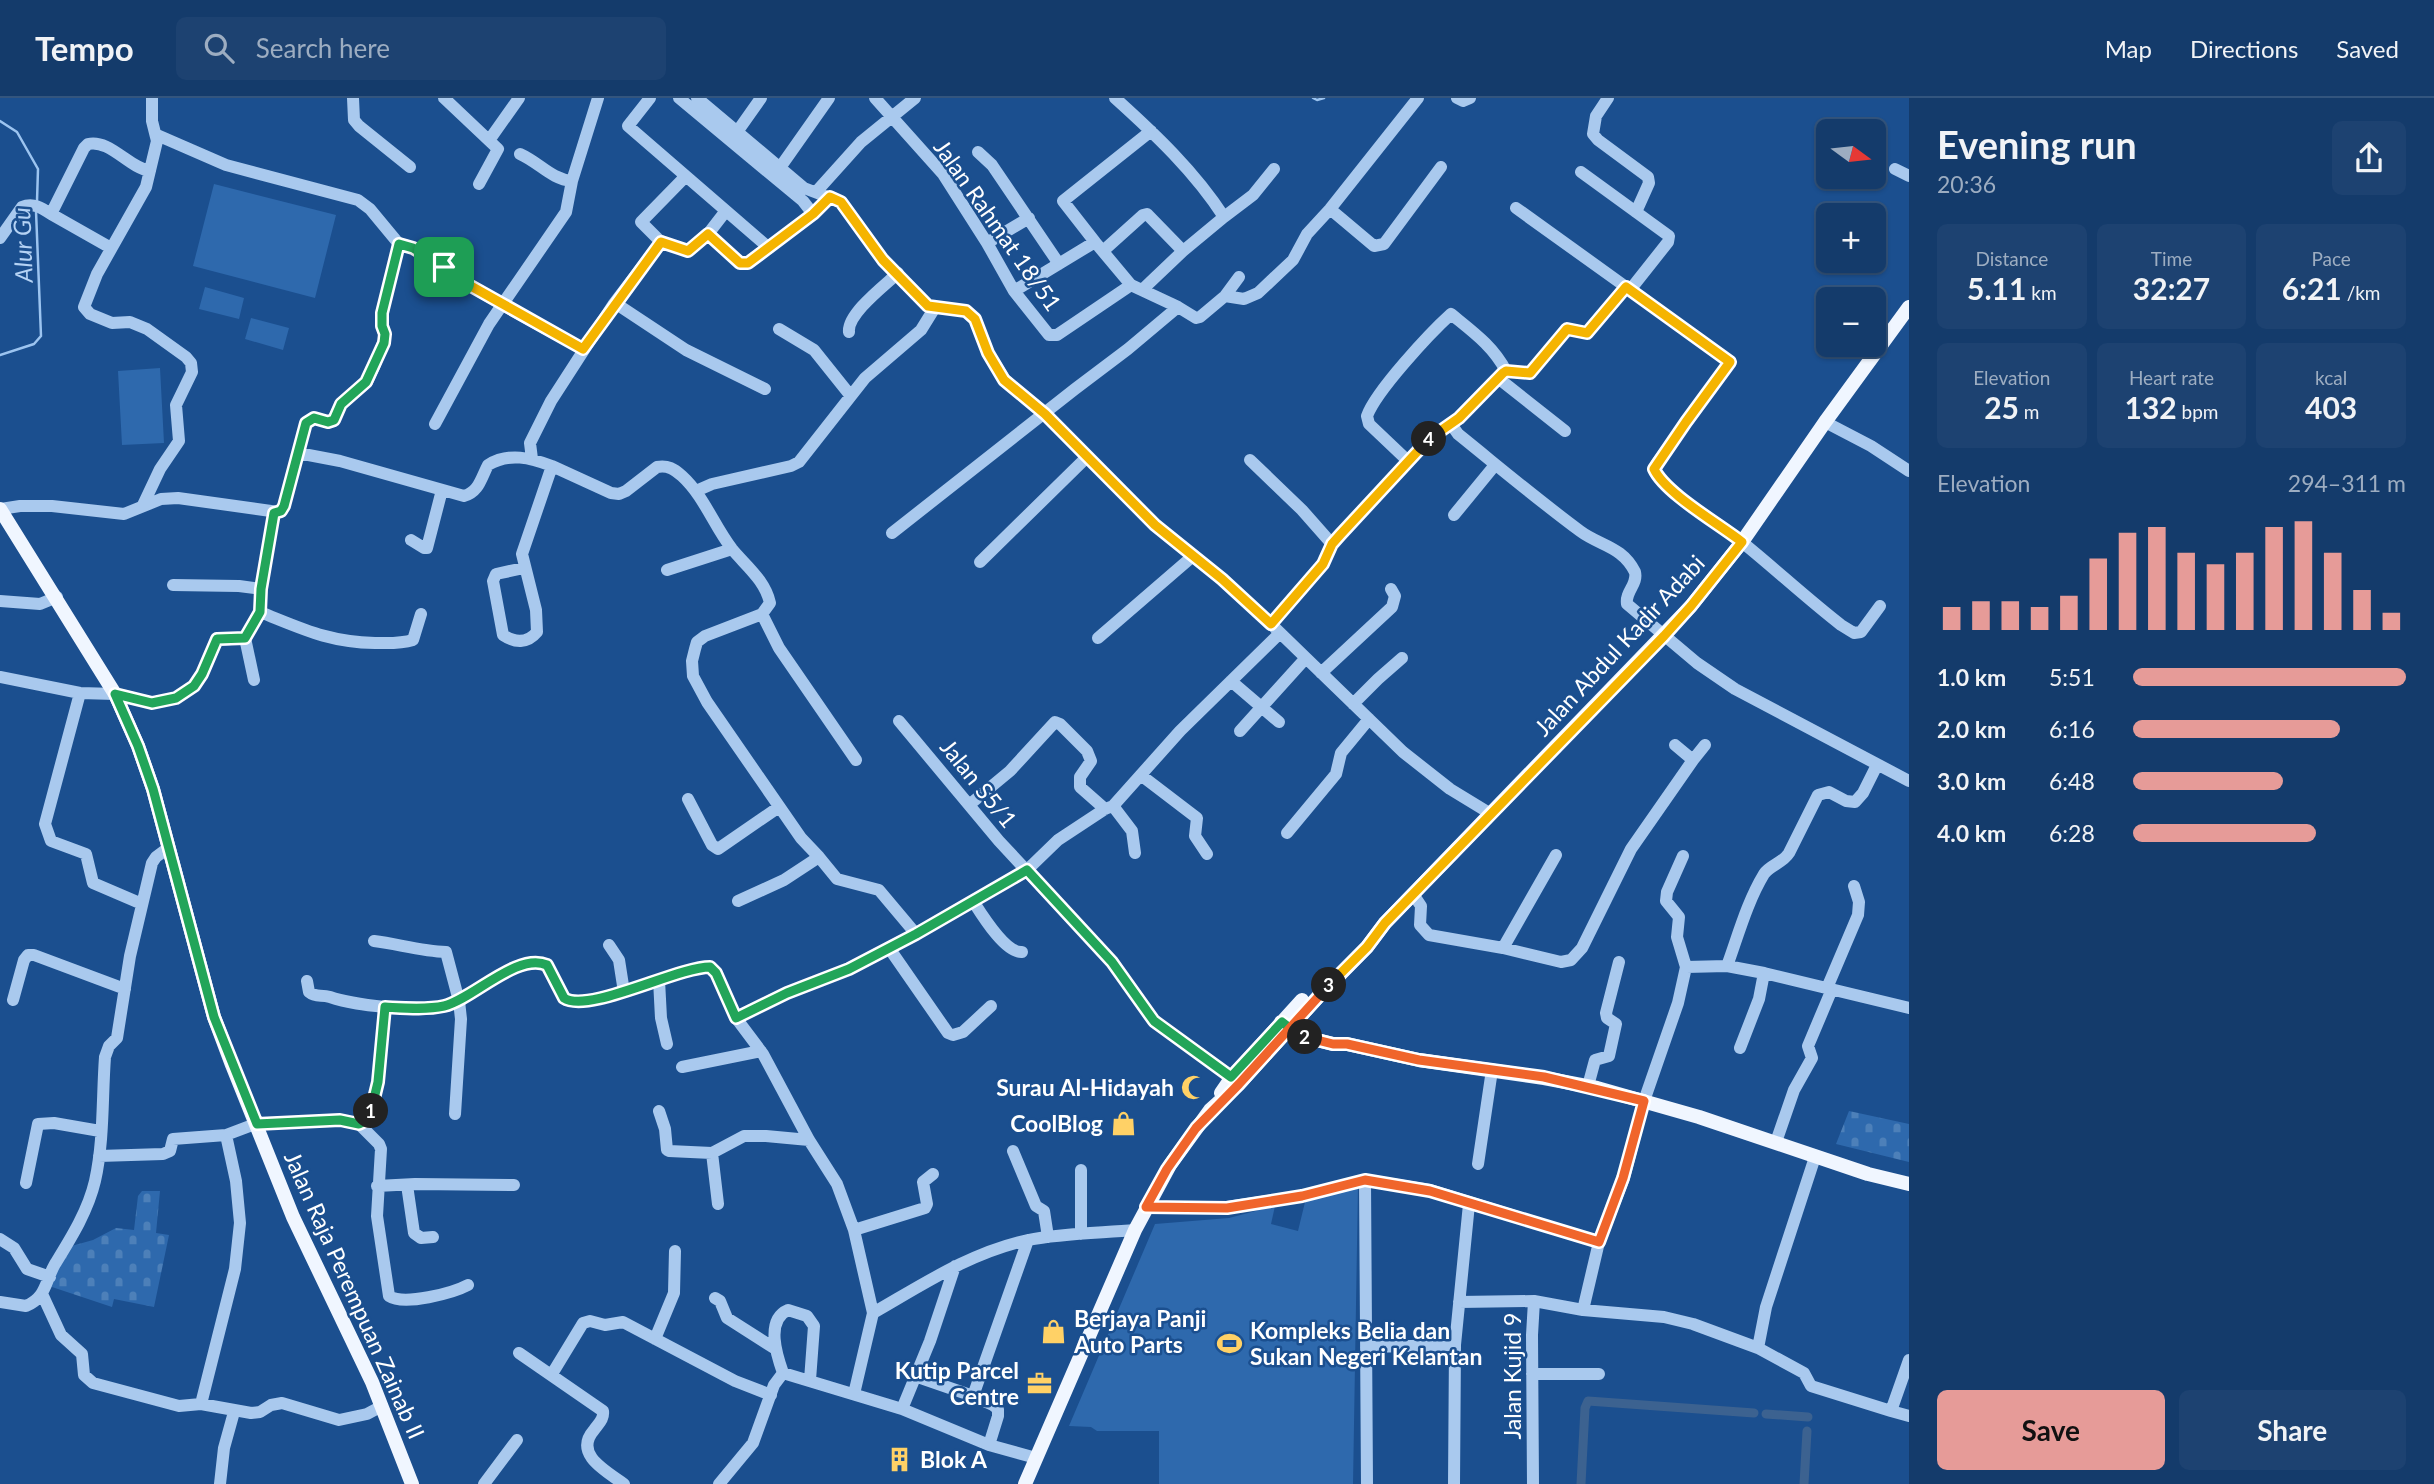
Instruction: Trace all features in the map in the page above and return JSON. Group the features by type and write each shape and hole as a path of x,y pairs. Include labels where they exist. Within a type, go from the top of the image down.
{"main road":[{"name":"Jalan Abdul Kadir Adabi","path":"1210,1111 1239,1084 1288,1023 1361,941 1385,923 1691,606 1742,542 1825,422 1907,312"},
{"name":"Jalan Raja Perempuan Zainab II","path":"0,509 115,694 138,746 153,789 214,1017 293,1217 382,1406 412,1484"},
{"name":"Jalan Abdul Kadir Adabi","path":"1025,1484 1146,1207 1177,1153 1210,1111 1231,1077 1288,1023"},
{"path":"1288,1023 1301,1035 1333,1044 1347,1044 1419,1060 1588,1086 1776,1142 1868,1174 1909,1184"}],"street":[{"path":"143,505 160,469 179,440 176,405 192,368 186,356 142,326 130,322 113,323 90,314 85,310 85,301 111,248 144,192 157,135 152,121 152,98"},
{"path":"354,98 354,120 410,167"},
{"path":"444,98 498,149 479,184"},
{"path":"490,139 519,98"},
{"path":"435,424 489,324 566,212 572,181 598,98"},
{"path":"650,98 628,127 769,248"},
{"path":"679,98 803,201 813,214"},
{"path":"697,98 804,188 841,202 883,260 928,306 934,309 966,311 975,319 988,353 1004,380 1045,414 1155,525 1275,629 1403,752 1450,789 1491,814"},
{"path":"737,132 761,98"},
{"path":"779,169 829,98"},
{"name":"Jalan Rahmat 18/51","path":"875,98 943,174 1014,291 1049,335 1057,335 1137,287"},
{"path":"816,192 861,142 915,98"},
{"path":"1115,98 1151,131 1213,199 1224,217"},
{"path":"1225,296 1244,299 1258,293 1293,260 1307,234 1418,98"},
{"path":"1457,98 1463,101 1470,98"},
{"path":"1608,98 1596,116 1593,134 1648,177 1649,183 1636,212"},
{"path":"1151,131 1063,201 1137,287 1196,318 1225,296 1239,277"},
{"path":"157,135 226,165 358,200 370,209 399,244 435,261 469,285 583,349"},
{"path":"42,209 88,144 101,145 139,169 150,171"},
{"path":"978,152 992,165 1059,264"},
{"path":"520,154 537,162 556,178 572,181"},
{"path":"1330,209 1378,247 1384,244 1441,167"},
{"path":"1137,287 1253,195 1274,169"},
{"path":"1895,170 1909,176"},
{"path":"736,1018 787,993 849,969 916,934 1027,870 1058,841 1109,808 1142,776 1180,731 1231,681 1275,629 1323,564 1332,544 1426,443 1451,424 1502,374 1530,373 1567,329 1587,333 1670,238 1581,172"},
{"path":"685,177 640,222 661,242 688,251 708,234 725,212"},
{"path":"708,234 740,263 748,263 813,214 830,197"},
{"path":"0,238 22,207 42,209 111,248"},
{"path":"1516,208 1730,362 1654,469 1657,475 1682,499 1742,542 1854,633 1865,630 1880,606"},
{"path":"1014,291 1059,264 1099,246 1147,214 1183,251"},
{"path":"987,243 1028,218"},
{"path":"532,458 530,443 551,401 583,349 661,242"},
{"path":"0,509 52,506 124,514 161,499 178,498 274,513 281,511 309,420 314,418 331,422 341,404 363,386 369,377 385,338 382,313 399,244"},
{"path":"849,332 848,326 854,315 898,273"},
{"path":"615,303 686,350 765,389"},
{"path":"892,533 1178,307"},
{"path":"696,491 712,484 799,462 865,378 921,330 934,309"},
{"path":"1408,461 1369,424 1367,416 1390,382 1451,314 1497,353 1502,374 1565,430"},
{"path":"779,329 814,350 850,395"},
{"path":"1825,422 1871,446 1909,471"},
{"path":"1451,424 1458,434 1495,465 1583,534 1612,546 1632,567 1636,577 1627,596 1627,604 1697,663 1735,689 1909,781"},
{"path":"298,453 340,461 464,496 477,488 488,465 506,457 532,458 611,494 619,494 657,467 665,466 674,470 696,491 732,549 757,577 769,597 769,607 762,614 700,639 695,649 692,670 707,702 801,838 837,879 879,890 916,934"},
{"path":"980,562 1087,457"},
{"path":"1250,460 1302,510 1332,544"},
{"path":"1454,515 1495,465"},
{"path":"524,568 496,575 493,581 503,635 523,642 537,632 536,610 524,568 523,548 552,466"},
{"path":"411,540 427,548 442,490"},
{"path":"254,680 245,638 260,612 261,589 274,513"},
{"path":"667,570 732,549"},
{"path":"1098,638 1193,556"},
{"path":"173,585 261,589"},
{"path":"1321,673 1392,607 1395,596 1391,589"},
{"path":"0,601 40,604 57,597"},
{"path":"260,612 325,637 346,642 402,644 413,640 421,614"},
{"path":"762,614 779,648 856,760"},
{"path":"0,677 80,693 115,694 152,703 176,698 194,686 217,639 245,638"},
{"path":"1353,704 1402,658"},
{"path":"1240,731 1305,659"},
{"path":"1231,681 1279,722"},
{"path":"80,693 55,793 47,812 46,830 51,841 86,854 93,883 142,904"},
{"path":"1287,833 1336,774 1340,753 1369,719"},
{"name":"Jalan S5/1","path":"899,721 968,805 1112,962 1154,1021 1231,1077"},
{"path":"968,805 1010,771 1055,722 1087,751 1091,761 1080,777 1080,787 1109,808 1132,831 1135,853"},
{"path":"1675,745 1693,760"},
{"path":"1413,894 1421,906 1420,925 1429,935 1503,948 1545,960 1571,960 1582,948 1631,849 1705,745"},
{"path":"1727,966 1749,905 1765,873 1786,858 1818,795 1829,792 1846,801 1855,802 1863,793 1877,765"},
{"path":"1142,776 1198,818 1195,836 1207,854"},
{"path":"688,799 712,845 718,849 779,807"},
{"path":"0,1302 26,1306 43,1296 87,1206 99,1156 105,1057 109,1046 117,1038 152,863 168,848"},
{"path":"1503,948 1556,855"},
{"path":"738,901 784,880 819,856"},
{"path":"1583,1310 1599,1242 1623,1178 1644,1101 1678,1003 1686,967 1677,937 1679,917 1666,901 1667,892 1683,856"},
{"path":"1776,1142 1794,1090 1812,1058 1808,1046 1858,915 1859,902 1854,886"},
{"path":"973,901 1012,951 1022,953"},
{"path":"374,942 397,943 419,950 446,952 458,1001 461,1032 455,1114"},
{"path":"608,945 618,960 624,992"},
{"path":"889,948 948,1033 958,1035 963,1032 990,1006"},
{"path":"13,1000 24,960 28,955 73,968 125,989"},
{"path":"307,981 309,992 337,1001 385,1007 443,1006 458,1001 508,971 539,962 547,965 562,995 570,1002 624,992 710,967 716,973 736,1018 761,1051 836,1184 854,1230 873,1313 854,1394"},
{"path":"1588,1086 1595,1060 1609,1056 1616,1024 1606,1015 1619,962"},
{"path":"1686,967 1727,966 1909,1008"},
{"path":"1740,1048 1759,999 1764,973"},
{"path":"659,980 661,1018 667,1044"},
{"path":"359,1124 369,1118 378,1082 385,1007"},
{"path":"682,1067 761,1051"},
{"path":"1478,1164 1492,1070"},
{"path":"659,1111 665,1129 667,1150 712,1153 744,1136 809,1140"},
{"path":"99,1156 163,1154 170,1151 173,1139 226,1135 257,1124 340,1120 359,1124 381,1149 377,1216 389,1296 395,1300 403,1300 455,1292 468,1285"},
{"path":"26,1183 38,1124 54,1123 100,1131"},
{"path":"201,1404 235,1269 240,1223 236,1181 226,1135"},
{"path":"1013,1151 1035,1206 1044,1211 1048,1237"},
{"path":"712,1153 718,1204"},
{"path":"1758,1348 1766,1307 1815,1157"},
{"path":"1081,1170 1081,1234"},
{"path":"854,1230 925,1208 927,1204 923,1182 933,1174"},
{"path":"1146,1207 1227,1208 1302,1196 1365,1180 1430,1191 1599,1242"},
{"path":"1365,1180 1367,1484"},
{"path":"407,1185 414,1233 421,1238 433,1237"},
{"path":"377,1186 514,1185"},
{"path":"1454,1484 1455,1345 1469,1204"},
{"path":"873,1313 956,1266 992,1250 1048,1237 1135,1230"},
{"path":"0,1240 14,1248 27,1269 50,1277"},
{"path":"973,1396 1028,1240"},
{"path":"655,1339 674,1293 675,1251"},
{"path":"902,1409 930,1341 956,1266"},
{"path":"43,1296 61,1335 82,1354 84,1375 93,1383 179,1406 201,1404 234,1412 256,1413 282,1403 339,1420 367,1414 382,1406"},
{"path":"715,1298 720,1301 729,1320 774,1348"},
{"path":"1534,1301 1583,1310 1664,1317 1693,1324 1758,1348 1804,1373 1811,1386 1909,1416"},
{"name":"Jalan Kujid 9","path":"1459,1302 1534,1301 1533,1484"},
{"path":"719,1484 753,1443 771,1395 783,1373 774,1348 776,1329 782,1312 788,1310 807,1316 814,1326 810,1381"},
{"path":"552,1374 586,1321 605,1325 623,1322 735,1381 771,1395"},
{"path":"1366,1347 1455,1345"},
{"path":"519,1353 603,1411 603,1418 588,1437 586,1447 593,1460 618,1482"},
{"path":"1891,1411 1909,1360"},
{"path":"783,1373 902,1409 989,1445 1035,1458"},
{"path":"1532,1374 1599,1374"},
{"path":"915,1377 973,1396 998,1409 989,1445"},
{"path":"220,1484 224,1448 234,1412"},
{"path":"484,1484 517,1440"}],"green space":[{"path":"214,184 336,215 315,298 193,266"},
{"path":"205,287 244,298 239,319 199,309"},
{"path":"251,318 289,328 283,350 245,339"},
{"path":"160,368 164,443 122,445 118,371"},
{"path":"1849,1111 1909,1124 1909,1162 1836,1144"},
{"name":"Kompleks Belia dan Sukan Negeri Kelantan","path":"1358,1185 1353,1484 1159,1484 1159,1431 1097,1431 1091,1427 1069,1426 1155,1224 1229,1218 1275,1206 1271,1224 1298,1231 1306,1198"},
{"path":"142,1191 160,1191 156,1233 169,1235 154,1307 114,1299 112,1307 49,1286 68,1247 93,1240 116,1228 134,1230 138,1196"}],"waterway":[{"path":"1313,98 1324,98"},
{"name":"Alur Gu","path":"0,121 17,132 38,169 37,201"},
{"name":"Alur Gu","path":"0,355 34,344 41,336 36,211"},
{"path":"1581,1484 1585,1408 1588,1401 1754,1413"},
{"path":"1766,1414 1808,1417"},
{"path":"1804,1484 1807,1431"}],"place":[{"name":"Surau Al-Hidayah","path":"1194,1087"},
{"name":"CoolBlog","path":"1123,1123"},
{"name":"Berjaya Panji Auto Parts","path":"1054,1331"},
{"name":"Kompleks Belia dan Sukan Negeri Kelantan","path":"1230,1343"},
{"name":"Kutip Parcel Centre","path":"1039,1383"},
{"name":"Blok A","path":"900,1459"}],"route":[{"path":"444,267 413,248 399,244 382,313 384,343 366,382 341,404 334,420 328,422 311,418 306,423 284,506 281,511 274,513 261,589 260,612 245,638 217,639 194,686 176,698 152,703 115,694 153,789 214,1017 257,1124 312,1120 340,1120 359,1124 367,1120 378,1082 385,1007 443,1006 458,1001 508,971 539,962 547,965 562,995 570,1002 624,992 710,967 716,973 736,1018 787,993 849,969 1027,870 1112,962 1154,1021 1231,1077 1282,1022 1289,1029 1301,1035 1333,1044 1347,1044 1419,1060 1544,1077 1644,1101 1623,1178 1599,1242 1430,1191 1365,1180 1302,1196 1227,1208 1146,1207 1177,1153 1210,1111 1239,1084 1289,1029 1318,997 1342,971 1367,947 1385,923 1664,636 1742,542 1682,499 1654,469 1730,362 1626,287 1587,333 1567,329 1530,373 1503,373 1459,418 1426,443 1332,544 1329,555 1315,575 1271,624 1222,579 1155,525 1045,414 1004,380 988,353 975,319 966,311 934,309 928,306 883,260 858,224 836,199 830,197 813,214 744,264 708,234 688,251 661,242 583,349 469,285 444,267"}]}
